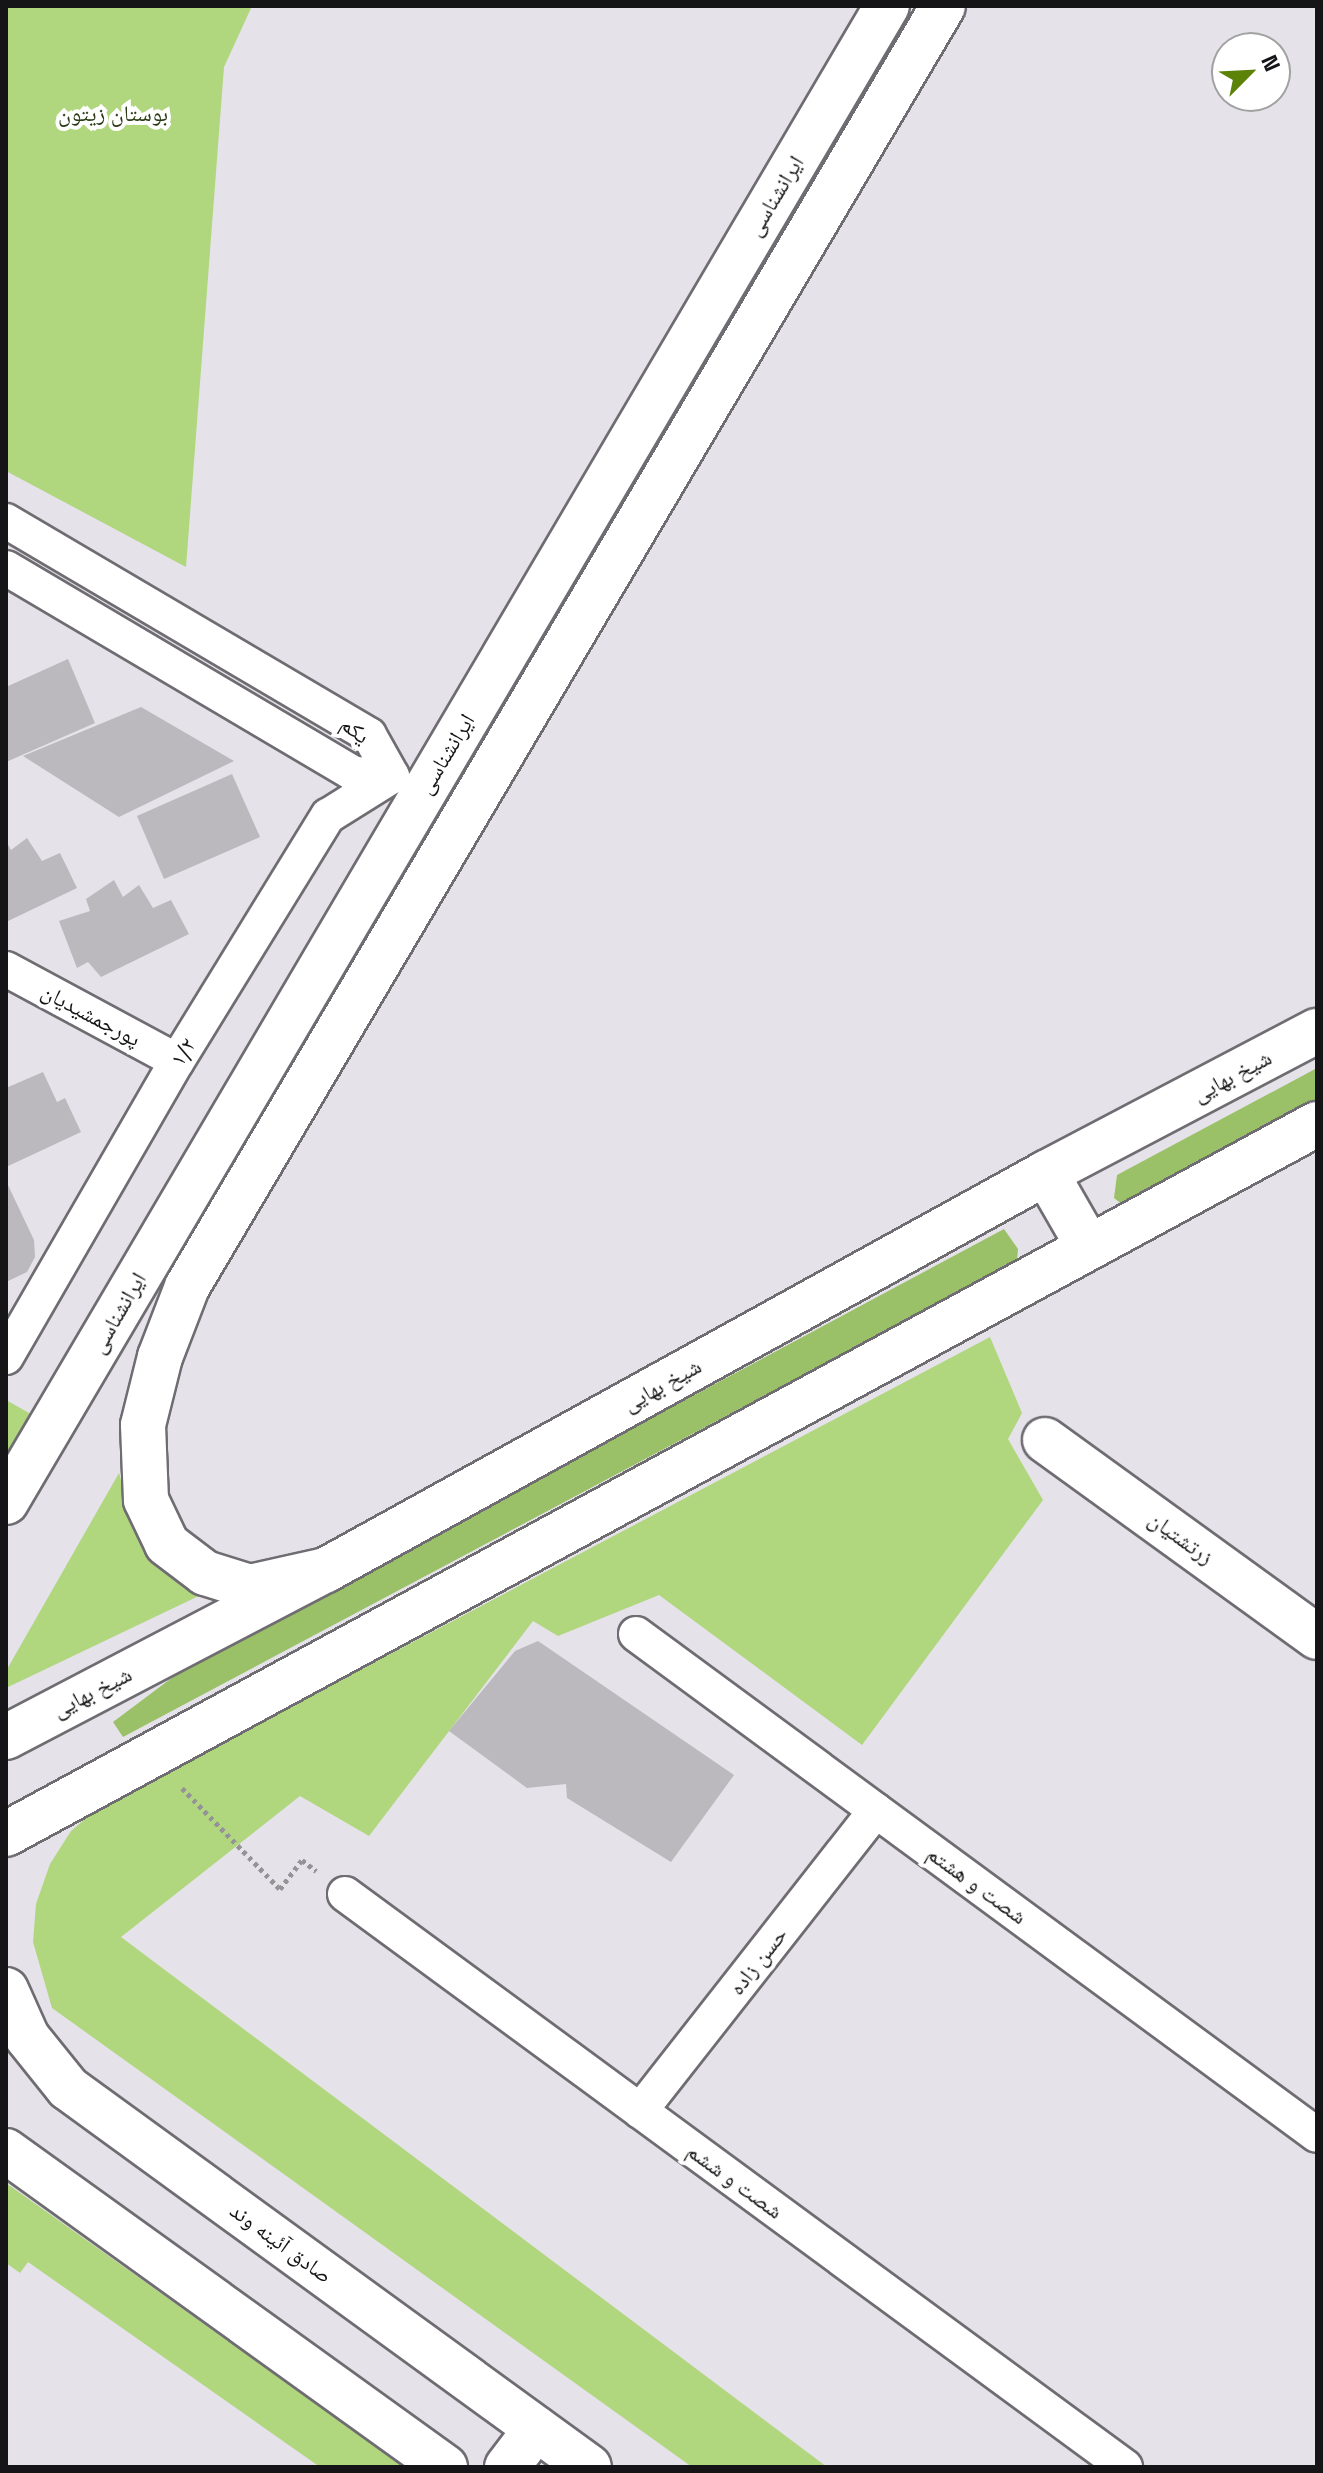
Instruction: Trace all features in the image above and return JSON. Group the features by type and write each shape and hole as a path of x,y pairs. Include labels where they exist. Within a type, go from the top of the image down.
{"main road":[{"name":"ایرانشناسی","path":"6,1502 408,785 887,6"},
{"path":"326,1570 250,1587 205,1573 167,1544 146,1500 142,1465 143,1425 160,1357 187,1287 943,6"},
{"path":"408,785 465,816"},
{"name":"شیخ بهایی","path":"6,1737 326,1570 1046,1173 1317,1031"},
{"path":"28,1817 167,1747 1317,1124"},
{"path":"1046,1173 1088,1246"},
{"name":"زرتشتیان","path":"1045,1440 1317,1637"},
{"path":"6,1863 28,1817 148,1742 167,1747"},
{"name":"صادق آئینه وند","path":"6,1990 27,2037 68,2088 589,2467"},
{"path":"6,2058 68,2088"},
{"path":"6,2151 445,2467"},
{"path":"507,2467 536,2429"}],"street":[{"name":"یکم","path":"6,521 369,735 408,785"},
{"name":"یکم","path":"6,568 354,774 408,785"},
{"name":"۱/۲","path":"6,1357 177,1061 328,816 408,785"},
{"name":"پورجمشیدیان","path":"6,969 177,1061"},
{"name":"شصت و هشتم","path":"636,1634 1317,2135"},
{"name":"حسن زاده","path":"640,2111 876,1810"},
{"name":"شصت و ششم","path":"345,1894 1125,2467"}],"path":[{"path":"167,1747 280,1889 302,1860 345,1894"}],"green space":[{"name":"بوستان زیتون","path":"6,6 252,6 224,67 186,567 6,471"},
{"path":"1317,1068 1317,1107 1128,1209 1114,1198 1117,1175"},
{"path":"1004,1229 1018,1249 1017,1261 123,1737 113,1722 185,1668"},
{"path":"990,1337 1022,1413 1008,1439 1043,1500 862,1745 659,1595 558,1636 533,1621 369,1836 300,1796 121,1937 827,2467 692,2467 52,2008 33,1942 36,1904 50,1864 71,1831 97,1809"},
{"path":"6,1400 38,1418 6,1469"},
{"path":"119,1473 138,1539 205,1593 6,1688 6,1671"},
{"path":"6,2183 407,2467 320,2467 28,2262 20,2273 6,2263"}],"building":[{"path":"68,659 95,723 6,762 6,687"},
{"path":"141,707 234,761 119,817 23,756"},
{"path":"232,774 260,837 164,879 137,816"},
{"path":"27,838 42,861 60,853 77,888 6,922 6,841 11,850"},
{"path":"114,880 123,897 139,885 153,908 171,900 189,934 101,977 88,962 77,968 59,921 90,911 86,899"},
{"path":"43,1072 57,1102 65,1098 81,1132 6,1167 6,1088"},
{"path":"6,1181 34,1240 35,1257 27,1272 6,1282"},
{"path":"538,1641 734,1775 671,1862 567,1798 566,1784 527,1788 449,1731 515,1651"}]}
